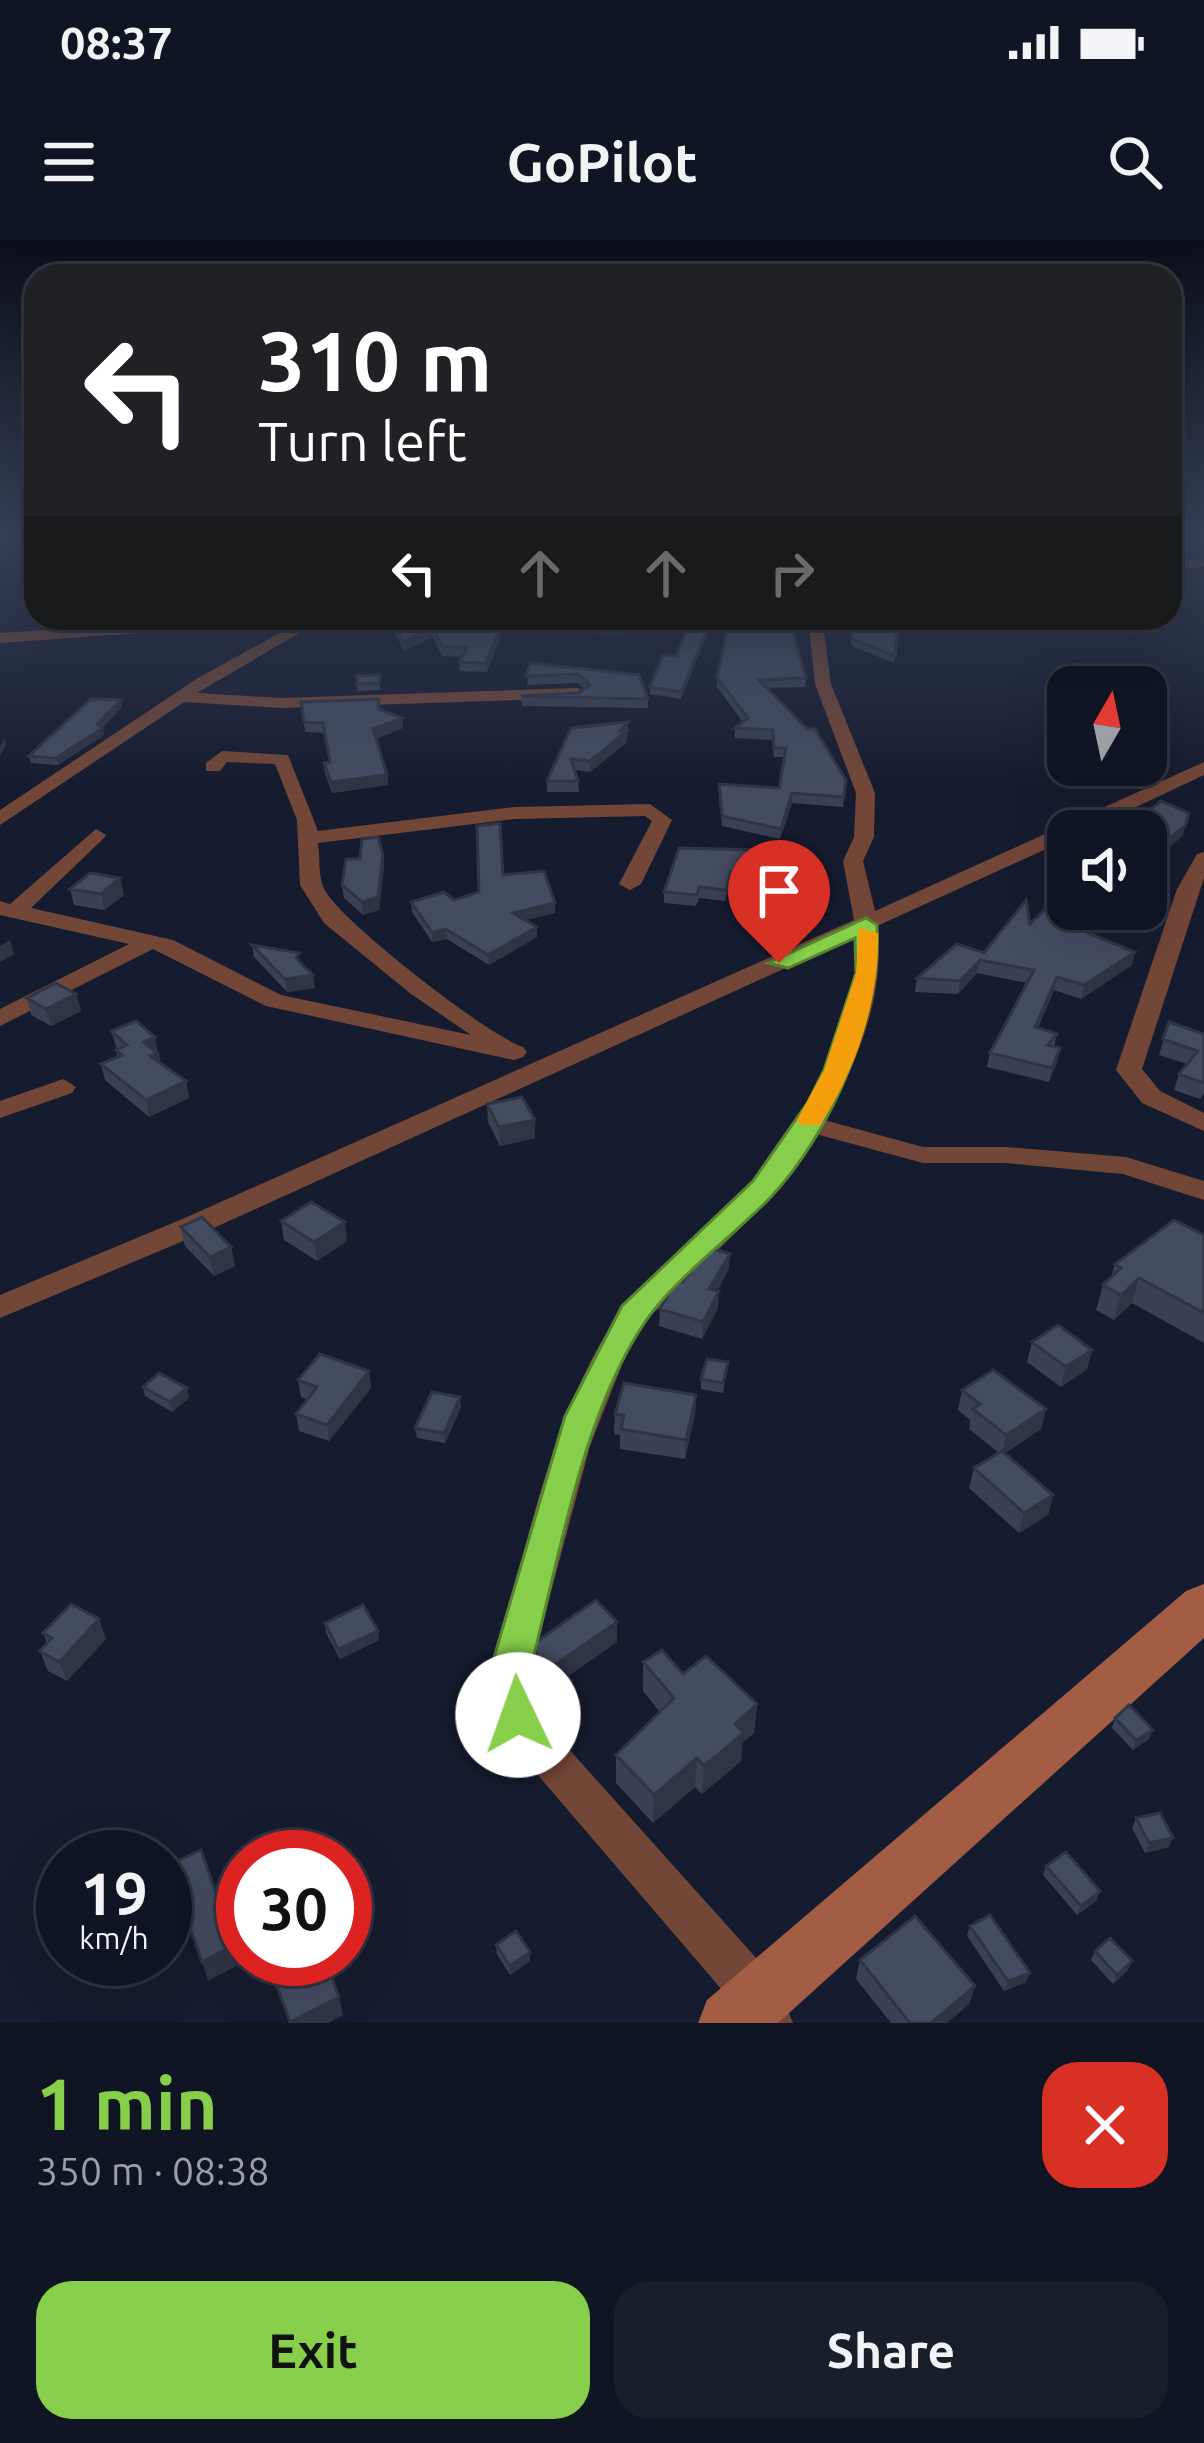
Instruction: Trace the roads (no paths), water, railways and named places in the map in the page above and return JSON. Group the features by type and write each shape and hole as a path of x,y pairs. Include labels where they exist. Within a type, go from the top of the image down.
{"street":[{"path":"0,661 19,632 25,630"},
{"path":"0,638 120,630"},
{"path":"0,819 46,782 298,630"},
{"path":"816,630 823,687 868,804 871,831 853,861 866,925 868,973 837,1070 808,1124 764,1188 633,1314 618,1337 582,1416 508,1678 518,1715 753,2014 1204,1606"},
{"path":"182,698 280,703 578,694"},
{"path":"213,767 222,756 282,759 303,807 310,885 332,918 517,1065"},
{"path":"1115,810 1204,769"},
{"path":"307,838 515,813 650,809 662,820 630,884"},
{"path":"7,910 96,835"},
{"path":"0,1307 517,1065 866,925 1047,841"},
{"path":"1204,858 1129,1070 1150,1096 1204,1123"},
{"path":"7,910 151,941 274,1001 517,1065"},
{"path":"0,1019 151,941"},
{"path":"0,1110 63,1087"},
{"path":"808,1124 922,1155 1006,1155 1126,1166 1204,1191"}]}
